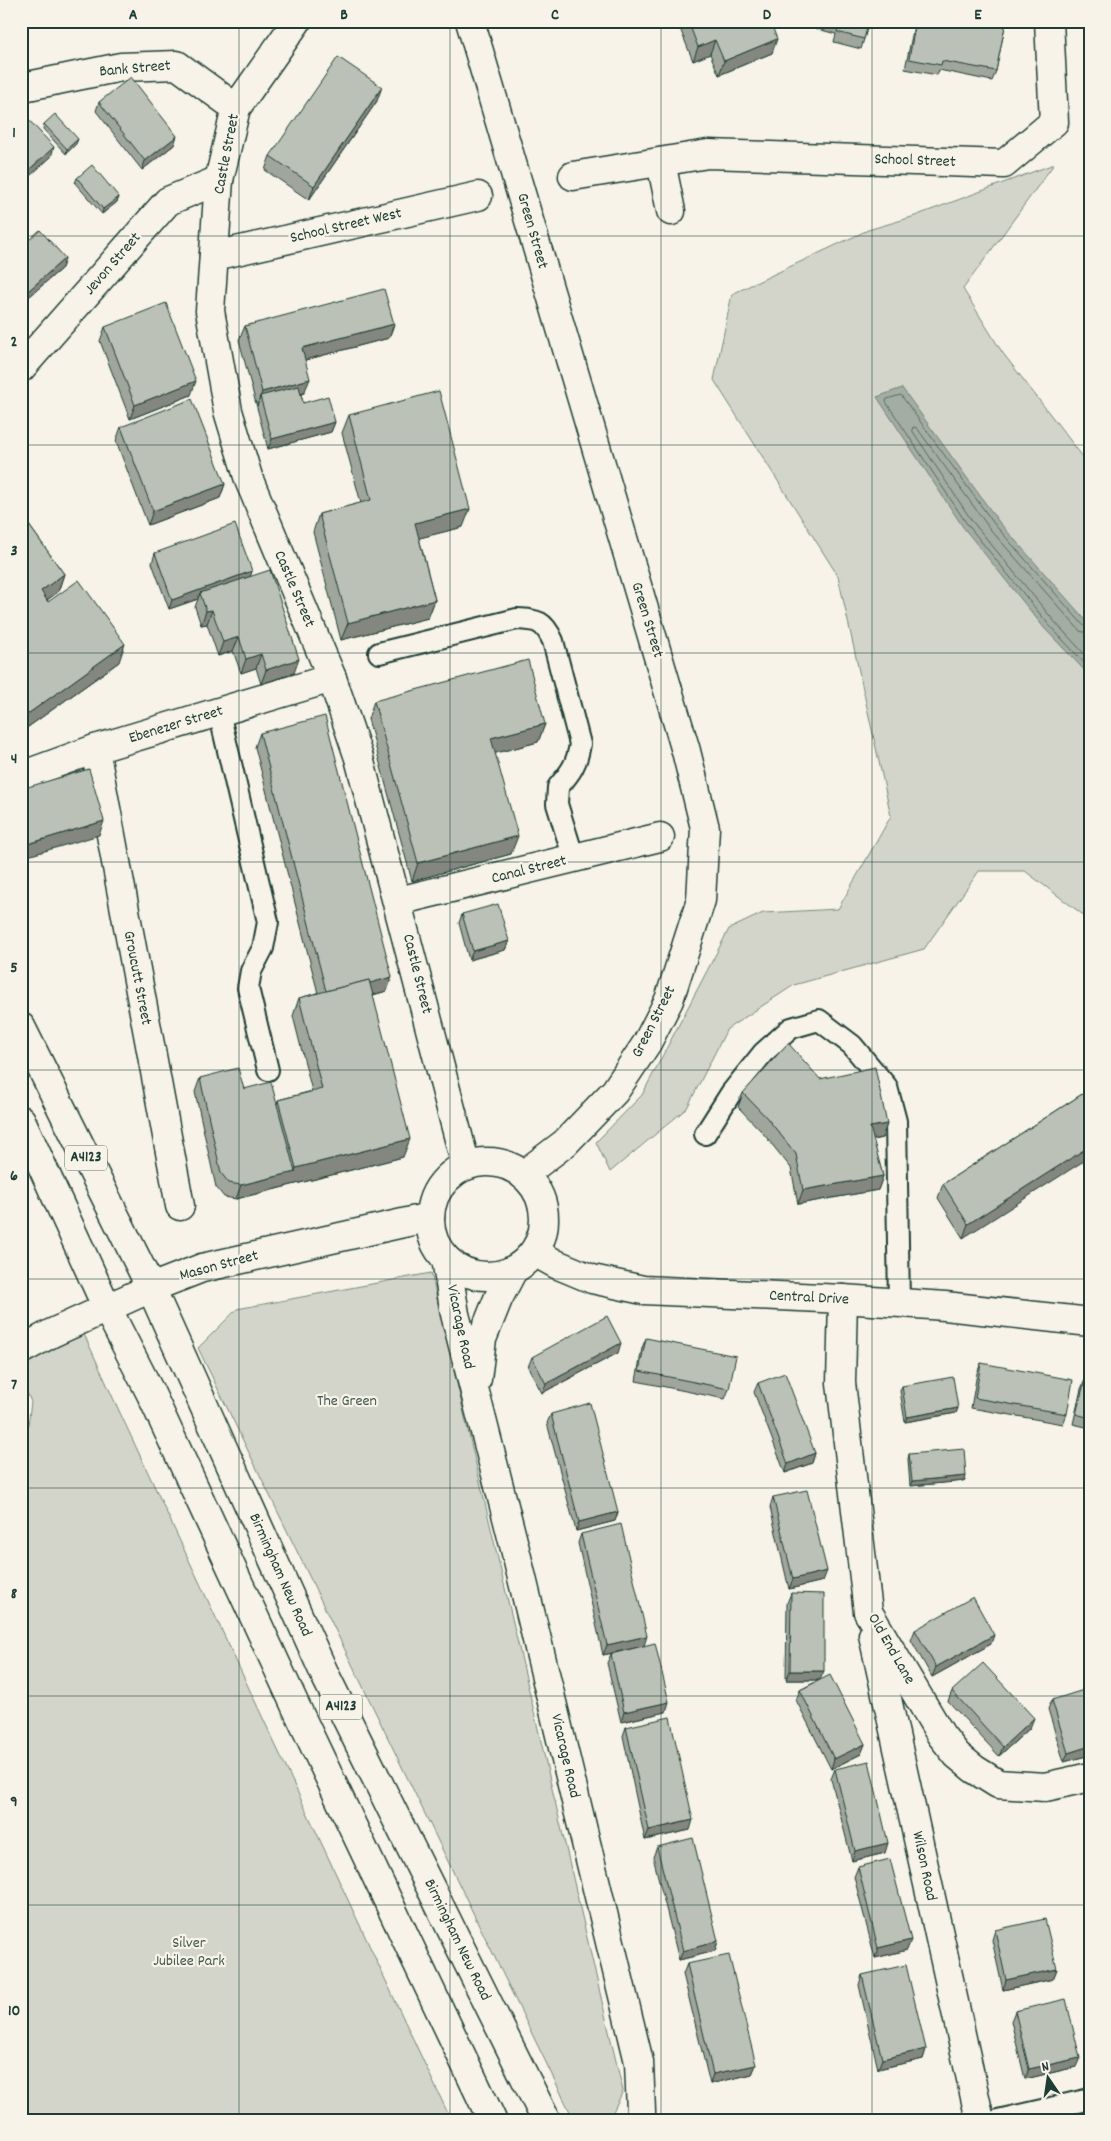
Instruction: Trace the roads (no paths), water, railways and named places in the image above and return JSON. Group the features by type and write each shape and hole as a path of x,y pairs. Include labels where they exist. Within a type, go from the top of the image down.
{"main road":[{"name":"Castle Street","path":"297,21 236,108 219,180 210,311 228,412 249,480 332,678 359,758 466,1166"},
{"name":"Green Street","path":"470,21 686,751 705,828 701,900 669,1000 647,1043 615,1091 564,1143 523,1175"},
{"name":"School Street","path":"573,176 708,154 1004,164 1054,122 1048,21"},
{"name":"Bank Street","path":"23,81 121,67 177,64 236,108"},
{"path":"661,162 671,211"},
{"name":"Jevon Street","path":"21,368 168,202 219,180"},
{"name":"School Street West","path":"214,256 478,196"},
{"name":"Ebenezer Street","path":"21,776 95,749 332,678"},
{"name":"Groucutt Street","path":"95,749 180,1206"},
{"name":"Canal Street","path":"398,901 660,837"},
{"name":"Birmingham New Road","path":"21,1027 151,1288 326,1677 546,2120"},
{"name":"A4123","path":"21,1120 85,1256 107,1308 152,1394 296,1707 492,2120"},
{"path":"495,1163 510,1167 523,1175 535,1188 543,1207 544,1224 541,1238 536,1250 514,1270 501,1275 468,1274 456,1268 436,1247 430,1230 433,1201 441,1185 452,1174 466,1166 495,1163"},
{"name":"Mason Street","path":"21,1350 52,1333 151,1288 202,1268 430,1217"},
{"name":"Central Drive","path":"536,1250 538,1254 556,1264 592,1279 643,1290 899,1302 1019,1313 1090,1322"},
{"name":"Vicarage Road","path":"446,1259 455,1314 516,1549 639,2062 641,2112 639,2120"},
{"name":"Vicarage Road","path":"475,1394 482,1339 498,1299 514,1270"},
{"name":"Old End Lane","path":"843,1299 841,1383 868,1612 941,1735 957,1755 974,1769 998,1784 1045,1787 1090,1778"},
{"name":"Wilson Road","path":"868,1612 980,2120"}],"lane":[{"path":"379,653 517,619 535,620 546,627 553,641 580,744 577,760 570,774 558,788 557,804 574,859"},
{"path":"219,712 268,922 263,948 251,971 248,988 268,1070"},
{"path":"704,1134 731,1093 763,1053 791,1028 819,1020 852,1045 887,1087 896,1121 899,1302"},
{"path":"998,2120 1090,2099"}],"water":[{"path":"902,388 999,522 1090,625 1090,676 1045,629 963,527 877,397"}],"park label":[{"name":"The Green","path":"347,1401"},
{"name":"Silver Jubilee Park","path":"189,1952"}]}
